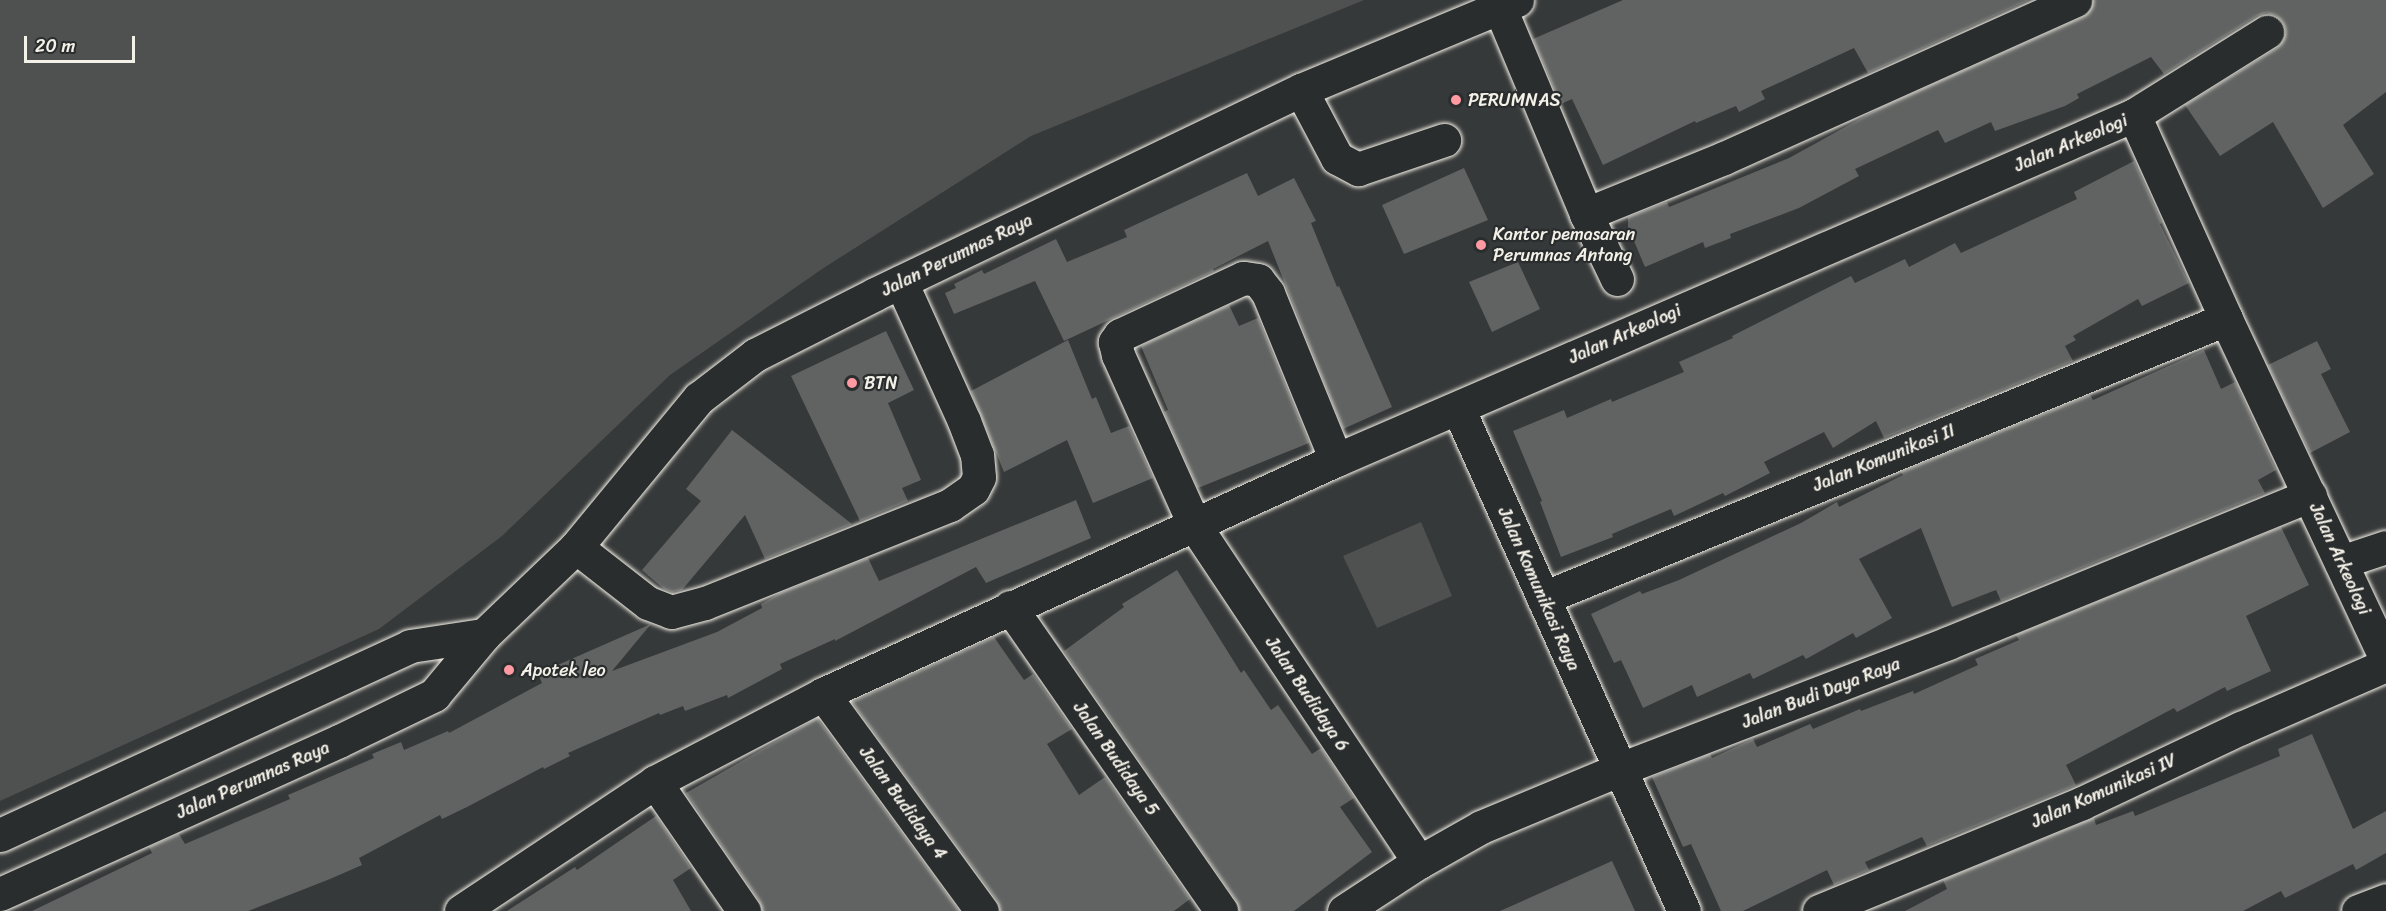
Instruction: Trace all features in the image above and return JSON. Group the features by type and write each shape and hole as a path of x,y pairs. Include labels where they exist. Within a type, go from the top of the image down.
{"street":[{"path":"1586,214 1724,158 2075,0"},
{"path":"1508,4 1586,214 1617,279"},
{"name":"Jalan Perumnas Raya","path":"0,894 339,741 434,695 484,635 576,547 699,398 755,355 1301,90 1508,4"},
{"path":"2134,115 2267,32"},
{"path":"1301,90 1337,158 1358,169 1444,140"},
{"name":"Jalan Arkeologi","path":"461,911 499,900 655,782 823,694 1336,460 2134,115 2226,319 2386,659"},
{"name":"Jalan Budidaya 6","path":"1336,460 1268,292 1258,280 1243,278 1119,335 1115,342 1118,355 1195,526 1419,862"},
{"path":"576,547 648,603 671,612 705,603 950,505 973,489 979,477 977,455 902,282"},
{"name":"Jalan Komunikasi II","path":"1543,598 2226,319"},
{"name":"Jalan Komunikasi Raya","path":"1458,408 1684,911"},
{"name":"Jalan Budi Daya Raya","path":"1344,911 1419,862 1481,827 1620,769 1948,643 2310,495"},
{"path":"2341,562 2386,547"},
{"name":"Jalan Budidaya 5","path":"1010,607 1221,911"},
{"path":"0,836 410,646 484,635"},
{"name":"Jalan Komunikasi IV","path":"1819,911 2082,803 2386,665"},
{"name":"Jalan Budidaya 4","path":"823,694 982,911"},
{"path":"655,782 744,911"},
{"path":"2358,911 2386,900"}],"shaded area":[{"path":"0,0 1364,0 1031,136 822,269 670,375 502,536 379,629 0,801"},
{"path":"1421,522 1452,596 1377,628 1343,556"}],"building":[{"path":"1623,0 2029,0 1868,73 1854,48 1761,91 1765,99 1739,112 1736,106 1696,123 1695,121 1603,165 1572,99 1561,104 1533,39"},
{"path":"2093,0 2386,0 2386,92 2343,125 2374,174 2323,208 2273,122 2220,156 2185,105 2277,48 2286,32 2283,22 2275,15 2266,13 2257,16 2164,74 2151,57 2077,94 2079,98 2065,106 1995,131 1991,122 1945,143 1938,130 1855,169 1859,176 1799,208 1730,234 1731,238 1705,248 1703,242 1645,267 1628,227 1628,217 1667,202 1669,207 1789,158 1880,108 2083,17 2090,10"},
{"path":"2134,161 2162,223 2160,224 2189,283 2142,306 2138,299 2073,336 2076,340 2065,346 2073,361 1884,438 1876,421 1833,448 1824,432 1764,462 1770,473 1725,496 1723,493 1674,516 1671,509 1612,534 1613,537 1561,557 1540,502 1542,501 1513,431 1564,410 1567,418 1684,372 1679,362 1733,338 1732,336 1851,276 1855,283 1905,259 1909,267 1955,243 1961,253 2077,199 2074,192"},
{"path":"1464,168 1488,220 1404,254 1382,205"},
{"path":"1247,173 1258,196 1294,178 1316,221 1311,223 1337,287 1339,286 1392,407 1343,429 1268,241 1213,269 1214,271 1064,341 1035,281 954,314 945,293 956,288 954,284 982,270 984,274 1056,239 1067,262 1127,237 1124,230"},
{"path":"1518,262 1540,309 1492,332 1469,282"},
{"path":"1229,305 1239,326 1258,318 1309,443 1198,488 1164,412 1168,410 1141,346"},
{"path":"886,331 914,390 888,403 921,480 902,488 908,501 860,521 791,376"},
{"path":"1068,340 1092,399 1096,397 1111,433 1129,426 1153,478 1093,503 1067,440 1004,472 971,391"},
{"path":"2317,341 2331,369 2321,374 2350,432 2310,453 2268,365"},
{"path":"2204,350 2221,389 2235,382 2276,470 2258,480 2265,493 2001,601 1996,590 1952,607 1921,528 1859,559 1892,618 1856,638 1853,633 1806,659 1803,655 1753,679 1750,673 1697,697 1692,685 1643,708 1621,660 1614,663 1591,614 1640,591 1642,594 1679,580 1801,523 1837,502 1839,507 1903,475 1901,472 2090,395 2093,400"},
{"path":"732,430 852,524 765,559 745,515 682,590 672,592 664,589 642,570 701,501 686,489"},
{"path":"1076,500 1091,538 986,583 976,567 835,641 835,639 780,664 782,669 728,698 727,695 685,711 683,706 660,715 659,713 568,753 570,756 544,769 543,767 467,807 442,819 440,815 359,858 362,865 330,879 248,911 32,911 152,853 149,847 179,834 185,844 290,799 288,795 374,758 372,754 401,742 404,750 448,731 449,733 542,683 539,676 560,664 651,624 612,671 717,632 762,608 761,604 780,593 868,558 879,581"},
{"path":"2281,527 2309,585 2246,616 2271,671 2227,691 2225,687 2177,712 2174,708 2066,765 2076,785 2074,786 1927,846 1922,837 1865,862 1869,870 1834,885 1827,870 1743,911 1721,911 1691,844 1683,847 1652,777 1710,754 1712,758 1753,739 1757,747 1810,724 1813,729 1860,709 1861,711 1913,691 1914,694 1978,665 1975,659 2019,640 2016,635"},
{"path":"1177,570 1241,673 1244,670 1271,710 1278,705 1312,754 1321,748 1354,798 1340,807 1372,852 1294,911 1239,911 1236,900 1064,651 1124,607 1122,604"},
{"path":"994,637 1024,680 1033,674 1072,729 1047,744 1079,795 1105,777 1190,899 1174,911 1000,911 997,900 852,702"},
{"path":"817,718 959,911 762,911 759,900 686,793"},
{"path":"2312,734 2353,829 2386,811 2386,853 2356,870 2353,864 2285,898 2281,891 2243,911 1905,911 1947,889 1943,880 2094,818 2096,825 2133,811 2135,816 2280,756 2278,749"},
{"path":"656,816 691,868 673,880 691,911 507,911 575,867 577,870"},
{"path":"1612,861 1635,911 1500,911"}],"place":[{"name":"PERUMNAS","path":"1456,100"},
{"name":"Kantor pemasaran Perumnas Antang","path":"1481,245"},
{"name":"BTN","path":"852,383"},
{"name":"Apotek leo","path":"509,670"}]}
